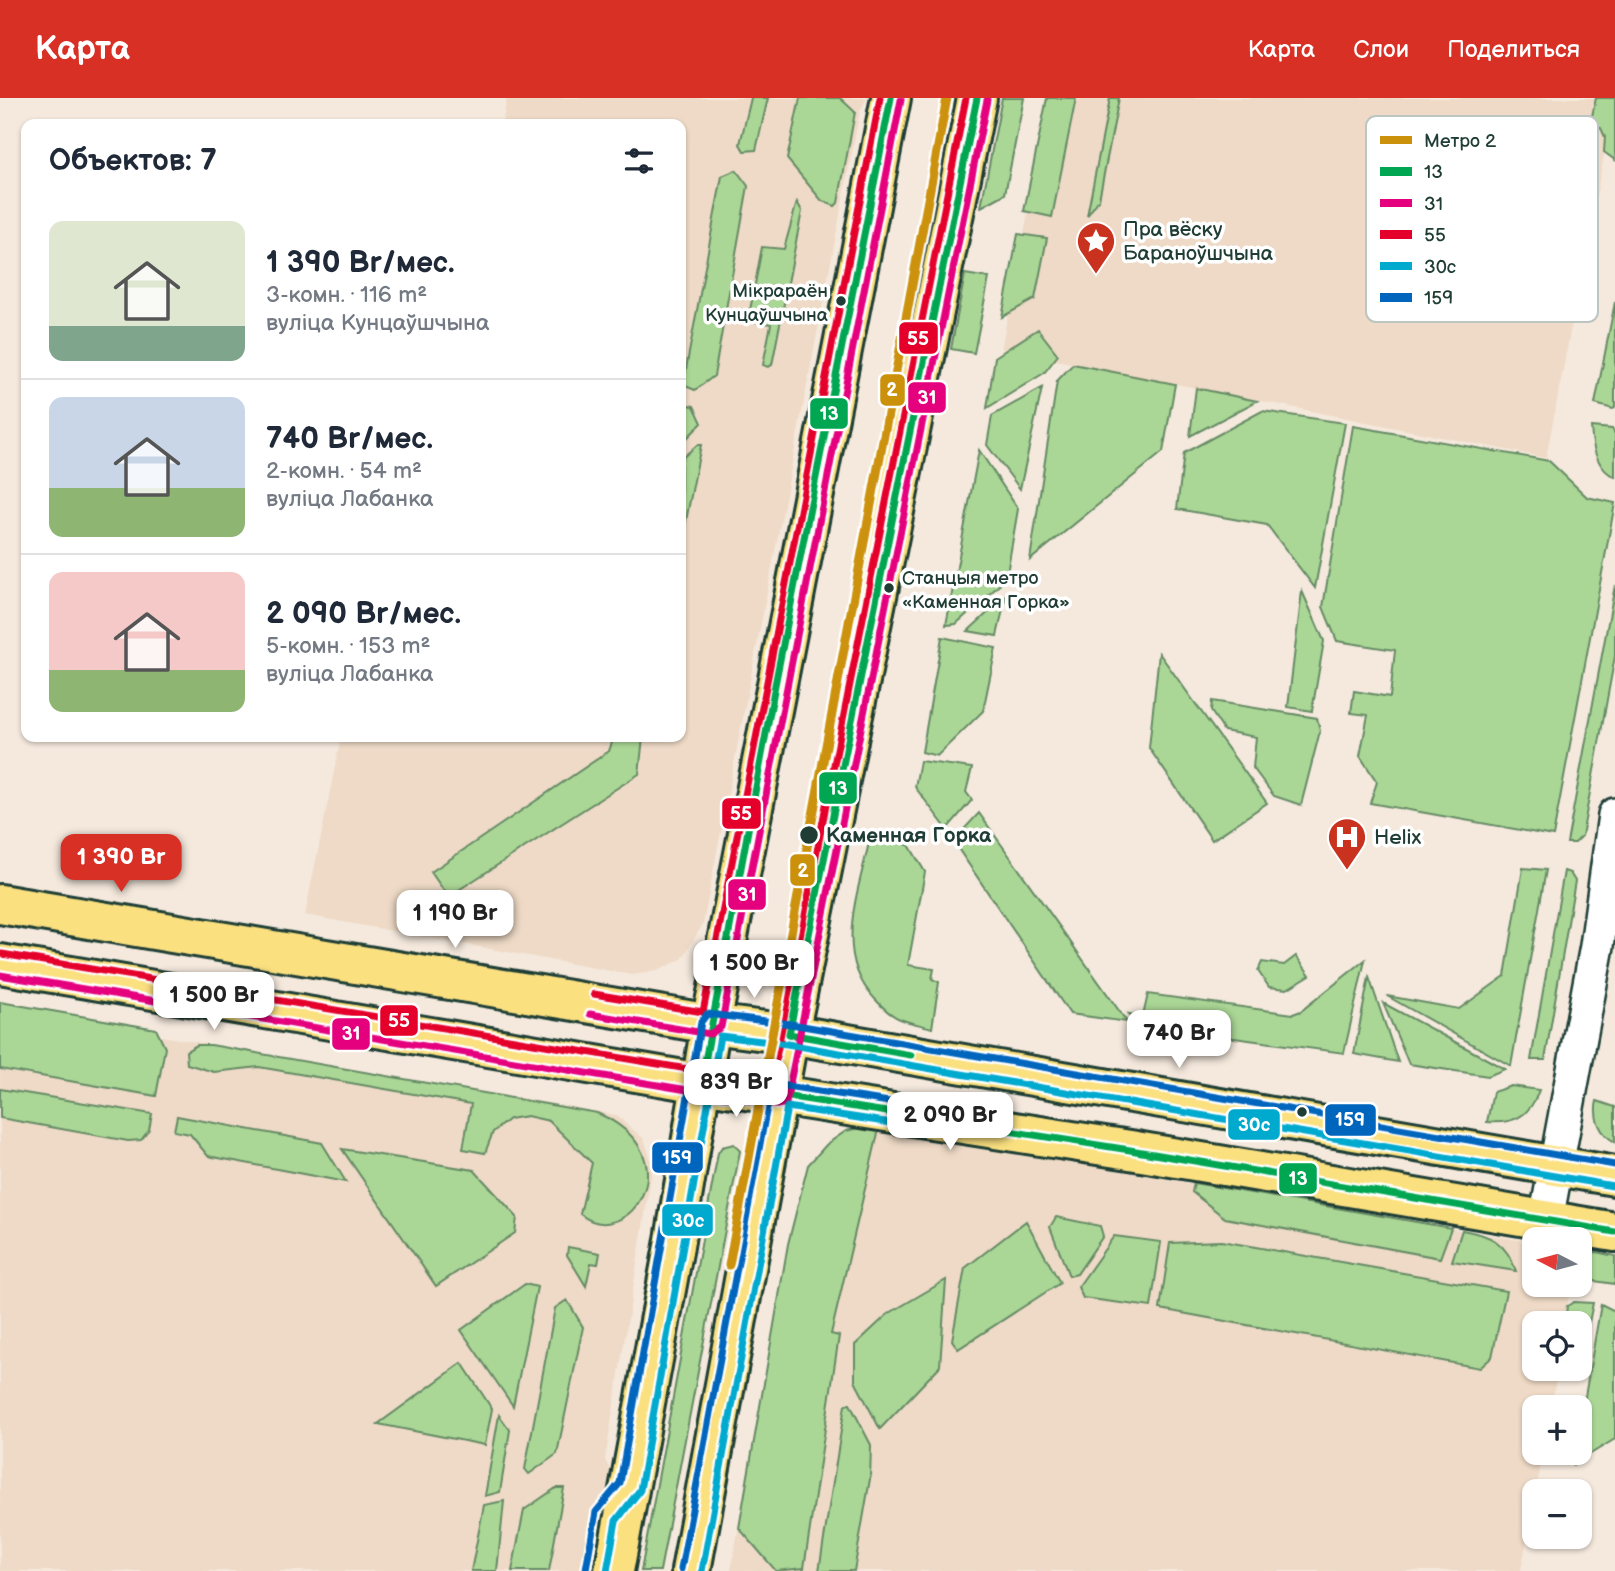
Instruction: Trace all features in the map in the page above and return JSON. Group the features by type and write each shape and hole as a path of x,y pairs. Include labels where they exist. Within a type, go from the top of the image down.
{"main road":[{"path":"614,1571 711,1024 891,98"},
{"path":"691,1571 789,1034 977,98"},
{"path":"0,904 711,1024 789,1034 1615,1176"},
{"path":"0,964 701,1083 1615,1232"}],"street":[{"path":"1546,1220 1597,946 1615,815"}],"shaded area":[{"path":"507,98 867,98 860,111 703,924 682,959 657,971 632,975 305,915 340,742 686,742 686,119 503,119"},
{"path":"1051,98 1615,98 1598,187 1598,116 1366,116 1366,322 1572,322 1546,458 1001,349"},
{"path":"0,1008 616,1115 644,1139 653,1165 605,1460 617,1483 598,1505 587,1571 0,1571"},
{"path":"879,1129 1522,1241 1522,1297 1568,1297 1567,1311 1522,1311 1522,1381 1556,1381 1553,1395 1522,1395 1522,1465 1541,1465 1538,1479 1522,1479 1522,1549 1525,1549 1521,1571 731,1571 788,1244 808,1165 827,1144 846,1131"}],"green space":[{"path":"751,98 768,98 756,150 744,151 740,144"},
{"path":"800,98 840,98 855,112 838,203 835,206 822,201 787,159"},
{"path":"1002,98 1024,98 1005,194 981,207"},
{"path":"1047,98 1076,98 1052,217 1024,211"},
{"path":"1110,98 1119,98 1099,199 1087,216"},
{"path":"1596,98 1615,98 1615,160 1604,152 1605,137 1598,127 1598,116 1592,116"},
{"path":"736,170 748,186 714,376 695,390 686,386 686,369 722,176"},
{"path":"797,202 802,211 772,365 768,367 763,365 771,324 748,321 762,247 784,249"},
{"path":"1018,234 1047,238 1035,299 1002,317"},
{"path":"965,274 989,278 974,353 951,349"},
{"path":"1615,302 1615,408 1613,409 1595,404"},
{"path":"1038,329 1058,355 1044,373 987,408 995,357"},
{"path":"1073,364 1175,384 1163,452 1030,560 1057,381"},
{"path":"1042,388 1020,489 987,445 992,416"},
{"path":"1196,388 1257,401 1190,436"},
{"path":"686,405 694,406 702,423 686,439"},
{"path":"1262,411 1345,423 1315,588 1267,525 1177,509 1184,453"},
{"path":"1353,426 1549,461 1587,497 1615,503 1553,836 1370,803 1377,782 1360,756 1368,715 1351,713 1354,691 1390,697 1395,650 1337,641 1323,607"},
{"path":"1591,427 1612,429 1615,434 1615,477 1599,463"},
{"path":"697,445 701,445 686,521 686,455"},
{"path":"979,450 1018,509 1006,579 956,624 946,625"},
{"path":"1615,585 1615,656 1582,836 1575,843 1567,843"},
{"path":"1302,591 1324,641 1312,711 1288,707"},
{"path":"1006,596 997,636 968,631"},
{"path":"942,637 996,648 983,711 937,756 922,752"},
{"path":"1159,653 1267,803 1212,840 1149,748"},
{"path":"1212,701 1317,718 1320,731 1301,805 1274,796 1253,768 1256,737 1224,731 1211,711"},
{"path":"612,742 642,742 639,774 454,893 444,891 431,872 609,751"},
{"path":"920,761 972,768 966,792 972,800 947,829 915,787"},
{"path":"979,813 1127,1022 1070,1014 953,841"},
{"path":"870,838 909,845 925,872 908,965 934,969 932,979 939,982 932,1028 900,1019 886,1010 862,982 855,963 852,922"},
{"path":"1523,868 1546,870 1511,1066 1387,996 1459,1009 1505,976"},
{"path":"1564,871 1570,873 1575,881 1545,1060 1531,1060"},
{"path":"1296,956 1310,975 1287,989 1269,987 1258,971 1262,962 1284,965"},
{"path":"1365,960 1344,1053 1139,1025 1129,1014 1143,1016 1148,994 1293,1014 1301,1011"},
{"path":"1369,977 1398,1062 1354,1054"},
{"path":"0,1002 156,1029 165,1048 156,1096 0,1069"},
{"path":"1383,1003 1505,1069 1488,1076 1409,1064"},
{"path":"197,1045 211,1045 597,1113 626,1131 642,1152 647,1174 643,1194 632,1210 617,1221 598,1223 580,1214 592,1163 549,1121 527,1116 509,1119 493,1132 485,1153 463,1149 471,1104 259,1067 214,1072 187,1064 186,1051"},
{"path":"1511,1086 1539,1090 1531,1107 1513,1120 1487,1122 1493,1092"},
{"path":"0,1089 152,1114 149,1130 141,1140 128,1141 0,1118"},
{"path":"1597,1101 1615,1107 1615,1142 1605,1135 1599,1125"},
{"path":"177,1116 322,1143 346,1182 208,1156 190,1134 174,1131"},
{"path":"863,1127 879,1129 831,1334 839,1336 804,1568 776,1571 739,1528 788,1244 808,1165 827,1144 846,1131"},
{"path":"734,1144 740,1151 660,1571 641,1571 718,1153 722,1147"},
{"path":"342,1149 474,1170 517,1217 515,1233 436,1286"},
{"path":"1194,1183 1451,1228 1440,1258 1225,1218 1192,1192"},
{"path":"1056,1217 1100,1226 1103,1236 1077,1274 1069,1276 1050,1227"},
{"path":"1026,1221 1060,1283 958,1349 952,1340 965,1268"},
{"path":"1462,1230 1481,1234 1496,1242 1507,1253 1516,1271 1452,1261"},
{"path":"1114,1236 1161,1242 1151,1307 1083,1298 1078,1287"},
{"path":"1221,1241 1506,1291 1492,1357 1480,1368 1160,1309 1170,1243"},
{"path":"568,1247 600,1253 598,1264 591,1263 586,1286 567,1255"},
{"path":"1592,1252 1615,1256 1615,1284 1592,1281"},
{"path":"946,1280 940,1366 880,1429 855,1381 855,1345 888,1314"},
{"path":"525,1284 537,1287 513,1406 461,1330"},
{"path":"567,1300 583,1327 557,1454 529,1474 525,1469 555,1308"},
{"path":"1574,1302 1593,1303 1591,1311 1566,1311 1567,1306"},
{"path":"1601,1304 1615,1311 1615,1439 1592,1453 1592,1395 1585,1395 1588,1381 1592,1381 1592,1356"},
{"path":"462,1363 492,1409 485,1445 378,1424"},
{"path":"850,1404 871,1445 870,1479 854,1571 819,1571 845,1405"},
{"path":"499,1415 510,1430 500,1492 485,1496"},
{"path":"556,1488 564,1488 549,1571 512,1571 524,1510"},
{"path":"504,1501 497,1571 471,1571 484,1505"}],"metro line":[{"name":"2","path":"729,1265 947,98"}],"transit line":[{"name":"55","path":"594,994 703,1012 880,98"},
{"name":"13","path":"891,98 775,685 701,1083 1130,1150 1615,1232"},
{"name":"55","path":"2,954 771,1083 966,98"},
{"name":"13","path":"911,1055 789,1034 977,98"},
{"name":"31","path":"590,1014 710,1034 721,1027 901,100"},
{"name":"31","path":"0,975 777,1105 786,1103 987,100"},
{"name":"159","path":"586,1569 596,1512 620,1483 701,1022 707,1014 791,1024 1615,1165"},
{"name":"30с","path":"607,1571 616,1521 640,1490 720,1036 787,1044 1613,1186"},
{"name":"159","path":"681,1569 770,1090 780,1085 902,1104"},
{"name":"30с","path":"702,1571 787,1107 898,1124"}],"place":[{"name":"Пра вёску Бараноўшчына","path":"1096,275"},
{"name":"Мікрараён Кунцаўшчына","path":"841,301"},
{"name":"Станцыя метро «Каменная Горка»","path":"889,588"},
{"name":"Каменная Горка","path":"809,835"},
{"name":"Helix","path":"1347,871"}]}
